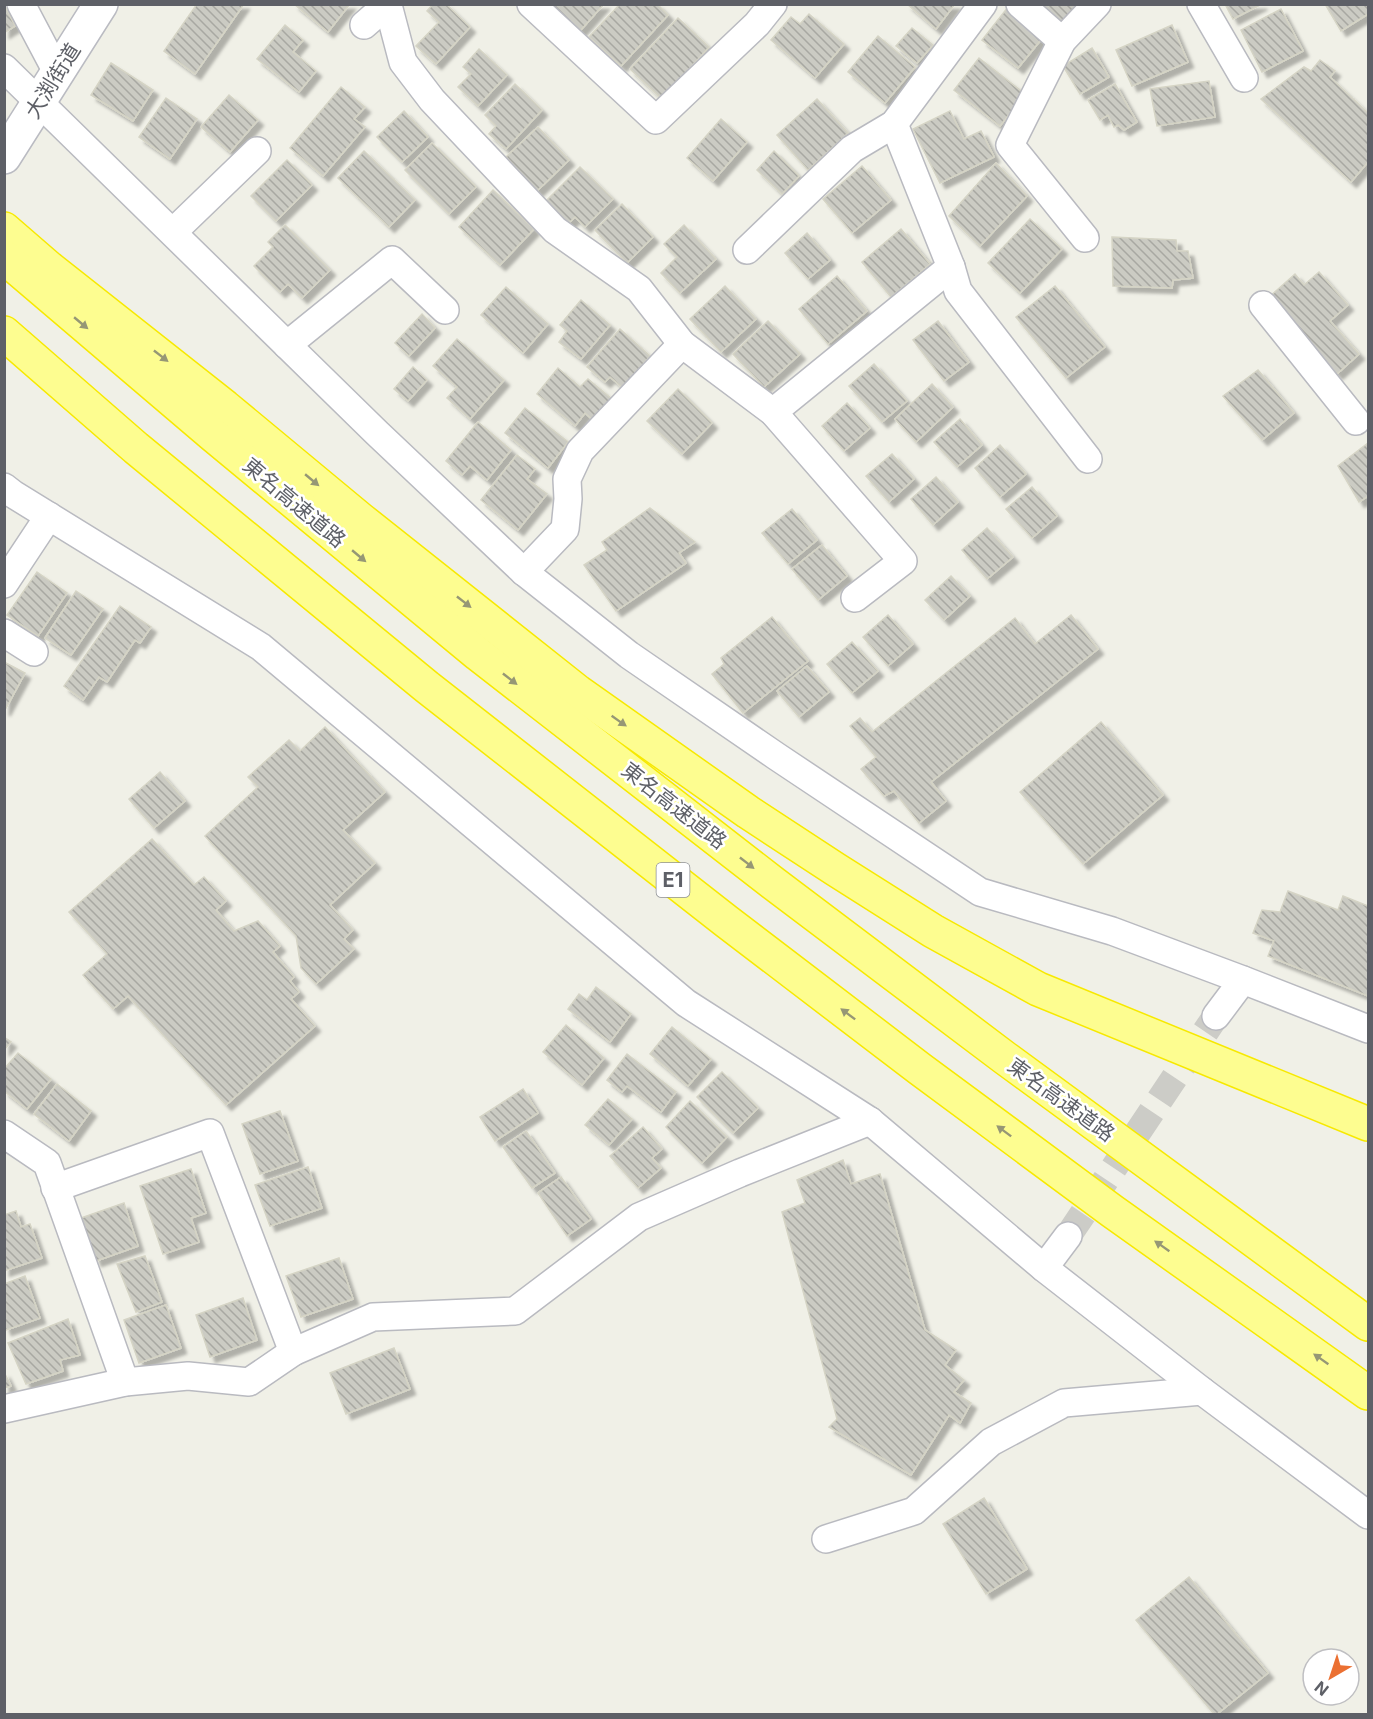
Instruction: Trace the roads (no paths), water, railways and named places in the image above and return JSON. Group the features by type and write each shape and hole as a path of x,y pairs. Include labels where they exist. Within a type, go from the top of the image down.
{"highway":[{"path":"4,230 43,277 225,407 360,519 578,692 748,812 933,931 1038,989 1368,1124"},
{"name":"東名高速道路","path":"4,257 43,277 213,435 487,661 773,883 1005,1058 1368,1324"},
{"name":"E1","path":"4,333 136,448 426,687 726,921 1112,1211 1368,1393"}],"street":[{"path":"21,4 57,72"},
{"name":"大渕街道","path":"4,157 101,4"},
{"path":"531,4 656,120 757,24 772,4"},
{"path":"747,250 852,149 894,124 983,4"},
{"path":"1020,4 1062,41"},
{"path":"1086,238 1010,146 1062,41 1097,4"},
{"path":"1201,4 1244,78"},
{"path":"364,25 388,5 403,62 432,100 555,230 639,289 682,344 773,412 903,561 855,598"},
{"path":"4,68 377,434 524,572 638,662 980,892 1112,932 1368,1029"},
{"path":"894,124 951,267 958,291 1088,459"},
{"path":"173,232 257,151"},
{"path":"287,345 392,260 446,310"},
{"path":"773,412 951,267"},
{"path":"1263,305 1356,421"},
{"path":"524,572 565,529 568,499 567,478 580,451 682,344"},
{"path":"4,487 261,647 686,1003 870,1121 1044,1268 1202,1391 1368,1515"},
{"path":"4,584 49,516"},
{"path":"4,633 34,652"},
{"path":"1216,1016 1243,980"},
{"path":"4,1409 125,1382 188,1376 249,1382 293,1352 373,1317 514,1311 639,1217 740,1173 870,1121"},
{"path":"55,1188 210,1133 293,1352"},
{"path":"4,1134 47,1163 125,1382"},
{"path":"1044,1268 1068,1236"},
{"path":"826,1539 914,1511 991,1442 1064,1403 1202,1391"}],"tunnel":[{"path":"1068,1236 1216,1016"}]}
